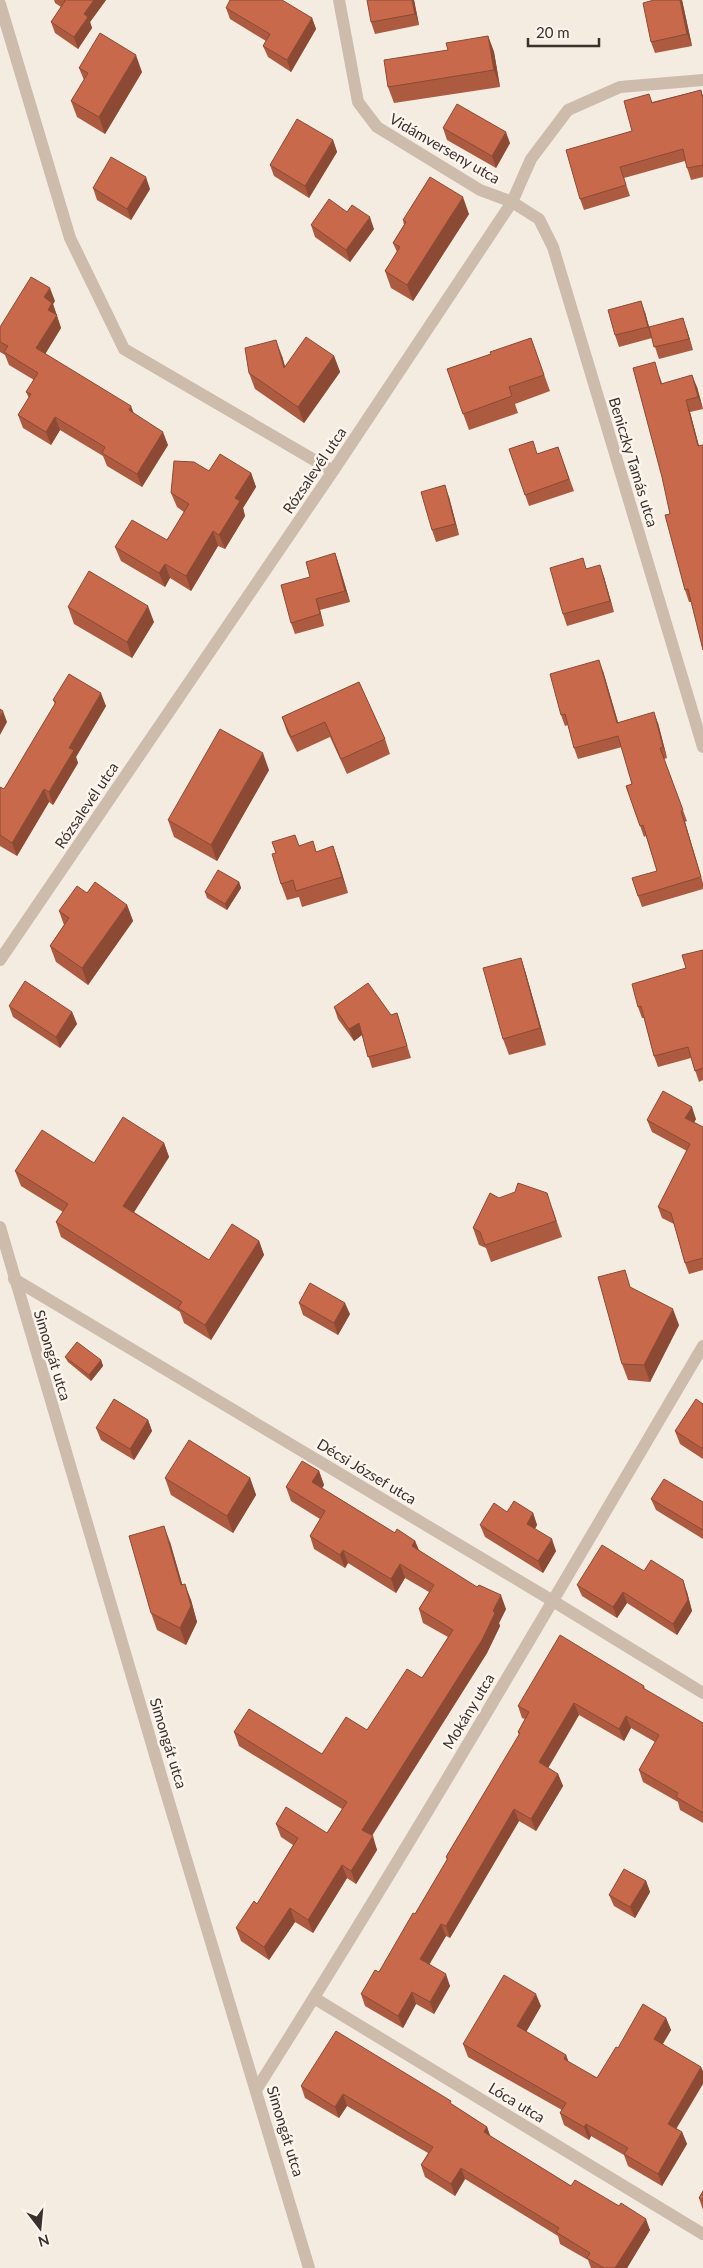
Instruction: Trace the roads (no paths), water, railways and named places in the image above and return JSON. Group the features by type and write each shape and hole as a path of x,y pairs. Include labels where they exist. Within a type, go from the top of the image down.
{"street":[{"name":"Vidámverseny utca","path":"339,0 358,102 377,128 480,190 512,202"},
{"path":"0,4 70,238 124,350 333,471"},
{"name":"Rózsalevél utca","path":"0,960 333,471 512,202 531,159 568,110 620,87 677,84 703,80"},
{"name":"Beniczky Tamás utca","path":"512,202 539,219 553,247 703,747"},
{"name":"Simongát utca","path":"0,1227 309,2268"},
{"name":"Décsi József utca","path":"14,1279 553,1601 703,1693"},
{"name":"Mokány utca","path":"256,2090 314,1998 553,1601 703,1346"},
{"name":"Lóca utca","path":"314,1998 703,2234"}]}
